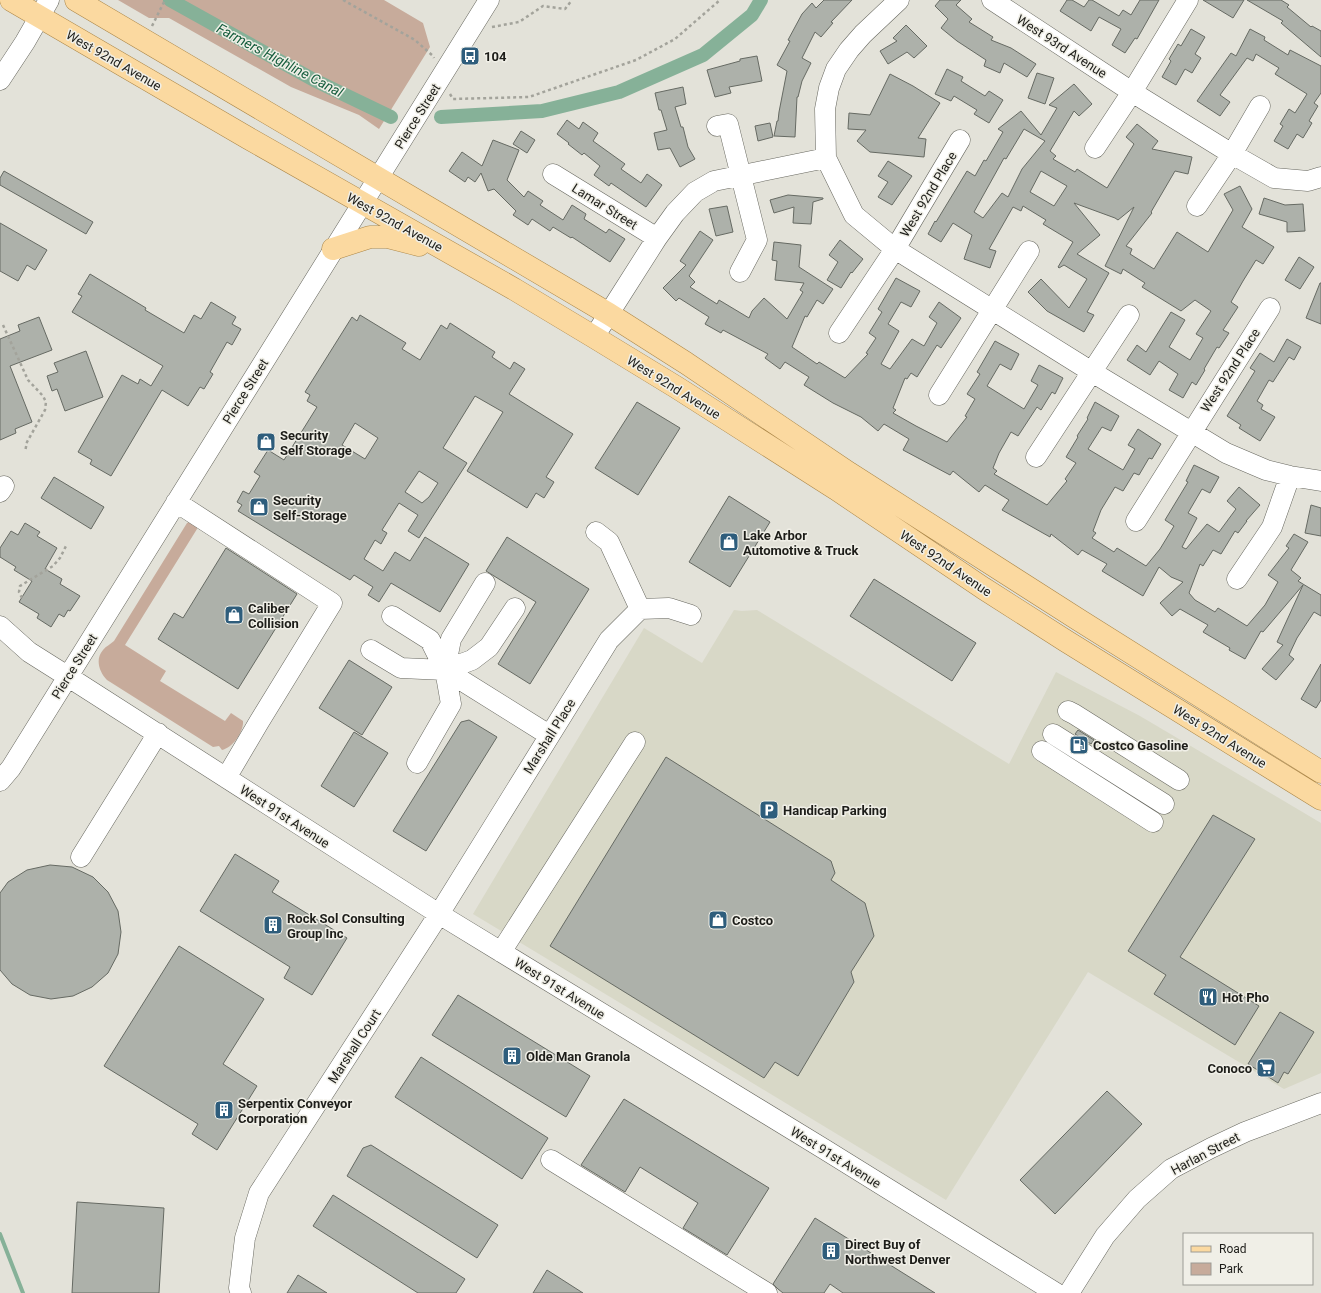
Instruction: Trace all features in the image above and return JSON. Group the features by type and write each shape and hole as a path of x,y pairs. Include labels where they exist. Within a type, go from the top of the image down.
{"main road":[{"name":"West 92nd Avenue","path":"11,0 44,8 362,204 514,289 594,337 836,489 983,588 1066,641 1321,799"},
{"name":"West 92nd Avenue","path":"76,0 609,314 686,362 849,473 1321,772"},
{"path":"333,249 364,238 388,237 410,242 462,260"}],"street":[{"name":"Pierce Street","path":"0,781 11,768 489,0"},
{"path":"594,337 657,238 675,213 695,192 714,181 826,158 825,109 829,88 836,69 849,50 863,34 899,0"},
{"name":"West 93rd Avenue","path":"992,0 1132,92 1232,154 1274,178 1308,181 1321,177"},
{"path":"1095,148 1132,92 1188,0"},
{"path":"0,80 25,42 44,8"},
{"path":"1197,206 1232,154 1260,106"},
{"path":"717,126 728,124 757,240 740,272"},
{"name":"West 92nd Place","path":"839,333 895,249 960,140"},
{"name":"West 92nd Place","path":"826,158 854,215 895,249 1190,433 1226,453 1266,470 1321,481"},
{"name":"Lamar Street","path":"554,174 657,238"},
{"path":"939,395 1029,251"},
{"name":"West 92nd Place","path":"1136,521 1270,308"},
{"path":"1036,457 1129,315"},
{"path":"1237,579 1272,527 1290,476"},
{"path":"176,502 332,603 226,778"},
{"path":"596,532 609,542 640,609 669,608 691,615"},
{"path":"445,670 451,639 485,583"},
{"path":"371,650 401,668 445,670 472,660 489,646 514,608"},
{"name":"Marshall Place","path":"439,914 609,640 640,609"},
{"path":"392,616 430,640 445,670 452,704 417,763"},
{"path":"1066,641 1079,620"},
{"name":"West 91st Avenue","path":"0,626 29,652 158,733 439,914 824,1149 1056,1293"},
{"path":"445,670 549,735"},
{"path":"1055,731 1167,801 1055,731"},
{"path":"81,857 158,733"},
{"path":"501,952 635,742"},
{"name":"Marshall Court","path":"241,1293 239,1288 245,1238 259,1193 439,914"},
{"name":"Harlan Street","path":"1069,1293 1105,1236 1137,1199 1171,1169 1245,1132 1321,1103"},
{"path":"551,1160 767,1293"}],"path":[{"path":"151,26 165,0"},
{"path":"343,0 415,40 433,56"},
{"path":"487,28 519,22 544,6 564,9 572,0"},
{"path":"447,90 453,99 528,97 636,60 675,39 720,0"},
{"path":"3,325 28,380 43,396 46,402 46,410 27,442 25,452"},
{"path":"22,598 20,586 53,566 60,558 66,546"}],"shaded area":[{"path":"734,610 757,610 1009,764 1056,672 1140,716 1321,823 1321,1073 1284,1089 1088,972 946,1200 473,914 644,628 702,663"}],"green space":[{"path":"118,0 384,0 423,23 430,47 379,129 359,115 291,87 169,18 149,18"},
{"path":"193,520 197,525 197,529 125,645 166,671 160,681 225,721 231,713 243,721 240,734 234,743 222,750 219,746 213,747 107,680 99,665 99,657 104,649 114,641 187,523"}],"building":[{"path":"824,0 852,0 831,22 833,23 821,37 815,32 802,58 811,63 802,81 797,97 795,137 774,136 787,71 777,65 802,14 812,3 816,8"},
{"path":"940,0 961,0 956,5 972,19 969,22 993,37 991,40 1011,48 1036,64 1027,77 1004,63 1000,73 984,66 986,60 957,41 941,28 948,19 935,6"},
{"path":"1067,0 1072,0 1084,7 1089,0 1092,0 1119,16 1123,10 1131,15 1140,0 1159,0 1137,39 1135,38 1125,53 1112,45 1121,29 1099,17 1091,31 1060,11"},
{"path":"1203,0 1244,0 1233,18"},
{"path":"1247,0 1281,0 1289,5 1287,7 1311,27 1312,26 1321,31 1321,57 1281,23 1283,21"},
{"path":"906,25 927,46 914,58 907,52 888,64 880,51 897,41 893,38"},
{"path":"1191,29 1205,37 1195,54 1201,58 1192,73 1185,69 1176,85 1162,77 1171,61 1169,59 1178,44 1181,46"},
{"path":"1250,29 1265,37 1264,40 1288,55 1290,50 1321,66 1321,93 1314,103 1318,106 1309,121 1312,123 1303,138 1297,134 1288,149 1274,141 1283,126 1280,124 1289,109 1295,113 1307,94 1275,74 1279,68 1256,54 1253,61 1247,58 1220,95 1230,102 1220,116 1197,101 1231,53 1236,56"},
{"path":"757,56 762,81 729,87 731,93 715,97 707,70 740,61 740,59"},
{"path":"947,69 963,77 961,81 985,96 989,91 1003,100 989,123 974,114 977,110 954,96 951,101 935,94"},
{"path":"1037,73 1054,78 1045,104 1028,98"},
{"path":"890,74 940,103 918,138 926,139 924,157 870,152 857,141 866,130 848,129 849,113 870,115"},
{"path":"1074,84 1092,104 1079,116 1074,111 1050,151 1056,156 1053,159 1075,172 1077,169 1107,188 1134,144 1126,137 1137,124 1158,141 1152,149 1192,157 1188,174 1175,171 1151,212 1152,213 1126,246 1132,249 1130,254 1154,269 1177,232 1208,252 1233,210 1224,194 1240,186 1252,209 1242,227 1274,247 1263,264 1256,260 1243,281 1231,302 1238,307 1223,330 1229,333 1219,348 1217,347 1196,385 1192,382 1183,398 1169,390 1178,374 1159,361 1150,375 1127,360 1137,345 1146,352 1171,312 1185,320 1169,347 1190,360 1203,338 1196,334 1211,311 1195,300 1181,311 1142,287 1145,283 1123,269 1121,274 1105,266 1134,207 1118,220 1074,203 1100,235 1077,254 1109,273 1087,312 1094,315 1084,332 1047,311 1028,292 1041,279 1069,308 1087,279 1064,265 1059,268 1058,267 1073,242 1043,224 1046,220 1023,206 1021,211 1013,207 989,249 996,251 990,268 964,259 972,235 953,223 941,242 928,234 967,171 975,176 984,160 986,161 1003,132 998,129 1021,111 1041,135 1057,108 1049,105","holes":["1024,129 1045,141 1022,169 1008,197 1002,193 983,218 974,212 1004,158 1006,159","1041,171 1067,186 1054,206 1030,192"]},
{"path":"683,87 686,104 675,107 681,127 683,127 688,147 695,159 680,167 670,148 658,150 654,133 667,130 661,110 659,110 655,93"},
{"path":"567,120 579,129 583,122 598,133 593,141 625,164 621,169 641,183 647,174 662,185 646,207 611,183 609,186 594,175 600,166 584,153 582,155 557,134"},
{"path":"770,123 773,137 758,141 755,126"},
{"path":"521,131 535,140 527,153 513,144"},
{"path":"493,140 519,150 507,180 524,197 528,191 543,201 540,205 563,220 572,205 586,214 584,219 606,233 609,229 625,239 610,262 572,237 571,238 553,227 550,231 532,219 528,225 513,215 516,211 494,189 488,191 481,173 475,182 468,177 465,182 449,171 462,152 482,166"},
{"path":"888,161 912,176 892,205 878,197 888,182 878,176"},
{"path":"4,171 93,222 86,234 0,185 0,178"},
{"path":"788,195 823,198 813,202 811,224 793,223 794,207 774,213 770,200"},
{"path":"1264,198 1285,205 1303,204 1305,231 1287,232 1287,222 1259,214"},
{"path":"727,206 733,232 716,236 709,209"},
{"path":"0,223 47,250 35,270 27,265 18,281 0,271"},
{"path":"700,231 713,240 689,276 695,282 690,287 717,304 719,300 749,318 752,311 764,298 787,319 803,292 800,290 804,283 775,280 777,261 772,260 774,242 801,245 799,267 833,289 823,304 817,300 807,317 805,316 792,347 817,364 819,362 845,378 868,354 866,353 876,338 869,333 882,312 878,309 896,278 920,291 911,307 901,302 888,324 899,331 881,364 890,369 912,339 924,346 937,323 929,317 939,302 961,318 941,348 937,345 917,377 911,373 907,379 905,378 893,408 896,410 893,413 947,442 967,417 965,416 975,399 967,394 980,374 977,372 995,341 1019,354 1011,370 1000,364 987,386 1024,409 1038,385 1031,381 1039,365 1063,378 1055,394 1052,392 1041,410 1037,407 1018,436 1011,432 999,453 993,468 997,471 994,474 1047,505 1067,481 1065,479 1076,463 1066,457 1088,419 1087,418 1095,402 1119,416 1111,431 1102,427 1088,449 1123,470 1135,449 1128,445 1138,429 1161,444 1152,459 1149,458 1139,475 1134,473 1123,491 1115,487 1101,510 1093,531 1096,533 1092,538 1114,552 1117,548 1146,566 1160,549 1174,526 1165,520 1188,482 1186,481 1194,465 1219,477 1210,493 1202,489 1188,513 1197,518 1182,547 1186,549 1207,524 1219,532 1236,509 1227,501 1239,487 1260,505 1238,533 1235,531 1221,554 1213,550 1203,566 1200,564 1189,593 1195,600 1215,612 1218,608 1247,626 1265,605 1278,582 1268,575 1289,548 1286,546 1294,534 1308,542 1291,570 1301,578 1298,581 1321,595 1321,616 1314,612 1297,638 1289,655 1294,659 1276,680 1262,669 1283,645 1277,642 1303,585 1263,632 1261,631 1245,659 1203,632 1208,625 1180,609 1172,616 1160,603 1183,582 1171,577 1159,567 1143,596 1102,571 1107,564 1082,550 1078,555 1051,534 1050,537 1002,510 1009,500 985,485 979,492 953,471 950,475 903,450 909,439 884,424 878,431 861,417 833,403 804,385 809,377 785,362 780,369 765,358 768,354 723,330 721,333 705,324 709,317 679,298 676,301 663,288 686,265 680,261"},
{"path":"840,240 863,259 852,273 851,272 841,288 827,280 838,262 829,255"},
{"path":"1299,257 1314,267 1300,289 1285,280"},
{"path":"90,274 146,308 145,310 184,333 194,315 201,319 211,302 236,317 232,324 241,329 232,345 227,342 210,372 213,374 204,389 200,387 188,406 162,390 111,476 90,464 92,460 78,452 122,375 138,384 140,379 151,386 163,366 72,312 82,296 78,294"},
{"path":"1321,283 1321,324 1306,318"},
{"path":"360,315 406,343 402,349 420,360 441,325 447,329 450,323 495,352 492,357 510,369 514,362 525,369 509,394 573,434 546,477 554,482 544,498 536,493 527,508 467,471 503,412 475,396 443,448 467,463 419,538 408,531 418,515 399,503 382,530 387,533 381,544 375,540 364,559 383,571 395,552 410,561 425,537 469,564 440,612 391,583 379,602 368,595 373,587 354,575 350,580 238,511 242,505 237,502 243,491 249,494 260,476 254,472 268,450 284,460 317,407 307,401 310,395 305,392 352,317 357,321","holes":["355,423 378,438 365,459 342,445","419,471 438,483 429,497 422,503 405,492"]},
{"path":"39,317 52,350 10,366 32,422 15,429 16,433 0,440 0,339 20,331 18,325"},
{"path":"1287,339 1301,347 1294,360 1289,357 1273,382 1269,380 1257,401 1263,405 1261,409 1275,417 1260,441 1239,428 1241,425 1227,416 1255,371 1250,368 1260,353 1274,362"},
{"path":"86,351 103,397 65,411 57,389 52,391 47,376 58,372 54,363"},
{"path":"637,402 680,428 638,495 595,468"},
{"path":"54,477 104,507 91,529 41,498"},
{"name":"Lake Arbor Automotive & Truck","path":"729,496 770,522 730,587 689,562"},
{"path":"1311,505 1321,508 1321,536 1305,533"},
{"path":"25,523 40,532 37,536 57,548 45,569 62,579 60,584 80,596 64,617 59,614 51,627 37,618 39,614 19,602 32,581 14,570 16,567 0,557 0,548 11,531 18,535"},
{"path":"507,537 589,589 530,684 498,664 536,602 486,571"},
{"name":"Caliber Collision","path":"226,548 297,594 238,689 158,639 174,613 183,618"},
{"path":"874,579 976,643 952,681 850,616"},
{"path":"349,660 392,687 362,735 319,708"},
{"path":"1321,664 1321,700 1316,708 1301,699"},
{"path":"469,720 497,737 426,851 393,831 461,722"},
{"path":"1078,730 1094,740 1091,744 1075,734"},
{"path":"354,732 388,753 354,807 321,786"},
{"name":"Costco","path":"666,757 831,861 835,873 831,880 865,903 874,936 851,972 854,982 798,1076 775,1062 764,1078 550,946"},
{"path":"1213,815 1255,839 1180,957 1259,1006 1235,1045 1154,994 1166,975 1128,951"},
{"name":"Rock Sol Consulting Group Inc","path":"235,854 279,881 272,892 347,938 312,995 284,978 290,967 200,911"},
{"path":"50,865 72,867 93,877 108,892 118,911 121,932 118,954 108,973 92,987 73,996 51,999 30,995 12,984 0,970 0,893 8,882 27,870"},
{"path":"179,946 264,999 223,1064 257,1086 217,1150 192,1134 198,1124 104,1066"},
{"name":"Olde Man Granola","path":"458,995 590,1076 566,1117 432,1035"},
{"name":"Conoco","path":"1280,1012 1314,1032 1288,1074 1284,1072 1278,1083 1248,1064"},
{"path":"421,1057 548,1138 522,1179 395,1097"},
{"path":"1107,1091 1142,1124 1055,1214 1020,1180"},
{"path":"624,1099 769,1188 727,1255 683,1228 698,1203 640,1167 625,1192 581,1165"},
{"path":"371,1145 498,1225 477,1258 347,1176 363,1148"},
{"path":"333,1195 465,1279 456,1293 418,1293 313,1226"},
{"path":"77,1202 164,1208 159,1293 72,1293"},
{"name":"Direct Buy of Northwest Denver","path":"815,1218 935,1293 843,1293 830,1284 824,1293 783,1293 773,1284"},
{"path":"547,1270 583,1293 533,1293"},
{"path":"298,1275 327,1293 287,1293"}],"waterway":[{"name":"Farmers Highline Canal","path":"170,0 314,80 391,117"},
{"name":"Farmers Highline Canal","path":"441,117 542,111 619,92 703,55 752,15 761,0"},
{"path":"0,1234 23,1293"}],"place":[{"name":"104","path":"470,56"},
{"name":"Security Self Storage","path":"266,442"},
{"name":"Security Self-Storage","path":"259,507"},
{"name":"Lake Arbor Automotive & Truck","path":"729,542"},
{"name":"Caliber Collision","path":"234,615"},
{"name":"Costco Gasoline","path":"1079,745"},
{"name":"Handicap Parking","path":"769,810"},
{"name":"Costco","path":"718,920"},
{"name":"Rock Sol Consulting Group Inc","path":"273,925"},
{"name":"Hot Pho","path":"1208,997"},
{"name":"Olde Man Granola","path":"512,1056"},
{"name":"Conoco","path":"1266,1068"},
{"name":"Serpentix Conveyor Corporation","path":"224,1110"},
{"name":"Direct Buy of Northwest Denver","path":"831,1251"}]}
